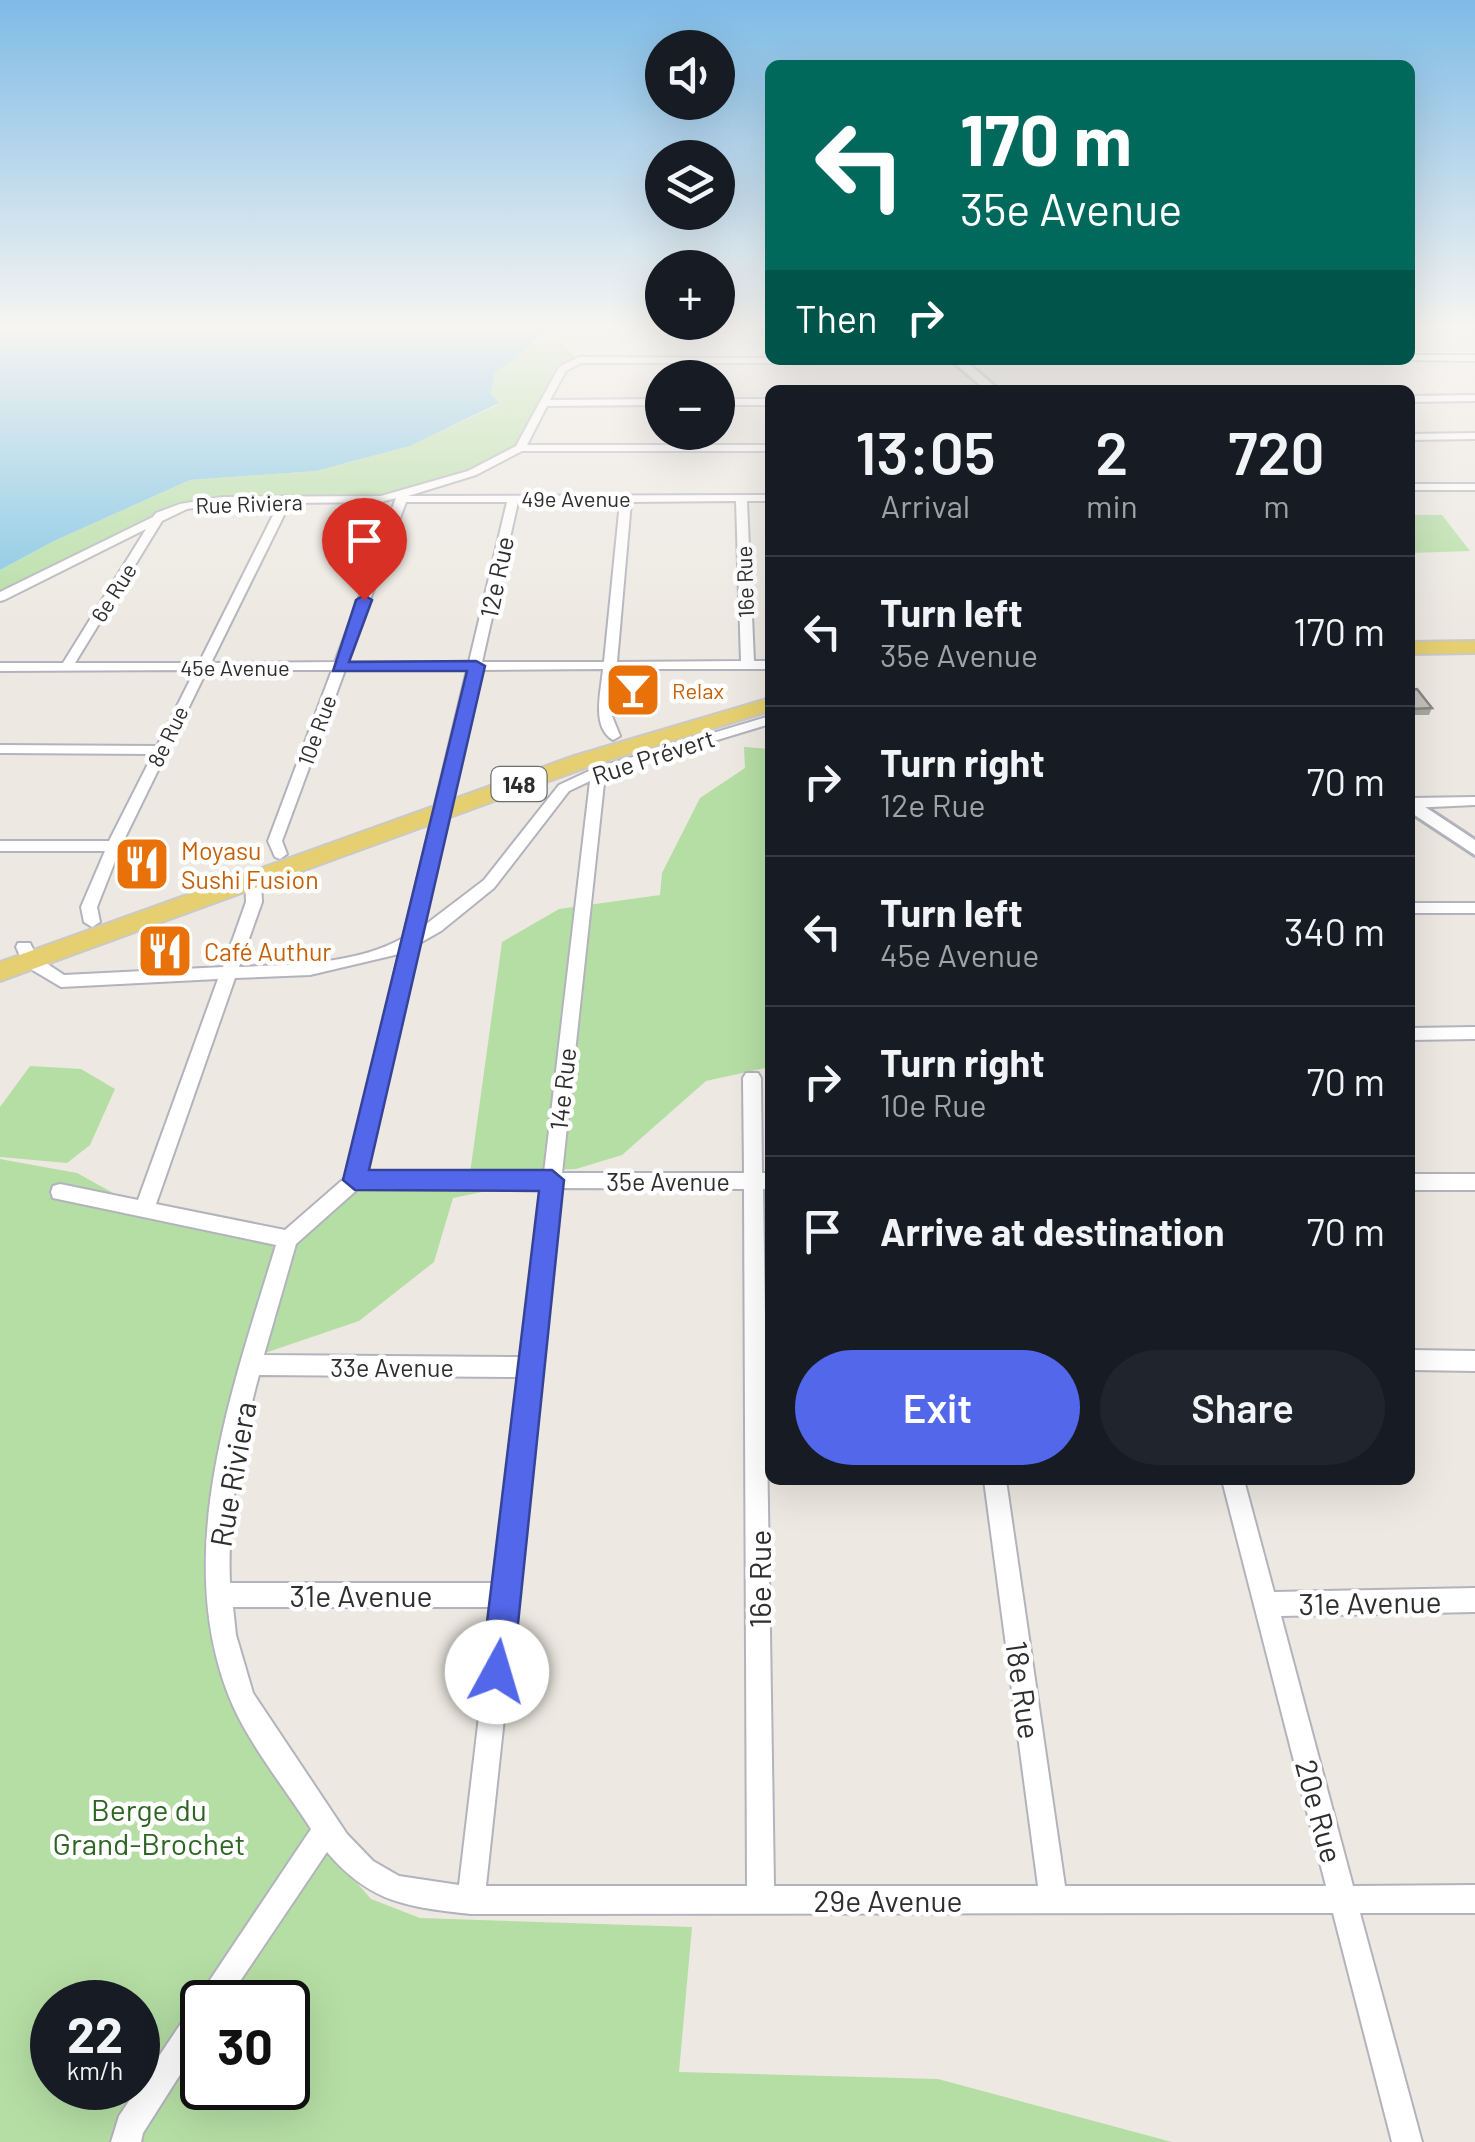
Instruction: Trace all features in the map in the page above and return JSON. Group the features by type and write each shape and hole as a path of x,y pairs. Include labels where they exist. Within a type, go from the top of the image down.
{"main road":[{"path":"1415,648 1475,646"},
{"path":"1415,663 1475,663"},
{"name":"148","path":"18,955 252,879 612,736 765,691"},
{"name":"148","path":"0,972 18,955 92,922 280,854 444,803 597,764 765,706"}],"street":[{"path":"520,448 532,428"},
{"path":"1415,437 1475,436"},
{"path":"403,495 472,473 520,448 765,448"},
{"path":"1415,487 1475,487"},
{"name":"49e Avenue","path":"382,499 403,495 765,498"},
{"name":"10e Rue","path":"280,854 275,841 403,495"},
{"name":"12e Rue","path":"355,1180 514,498"},
{"path":"612,736 605,716 626,498"},
{"name":"16e Rue","path":"741,498 748,665"},
{"name":"Rue Riviera","path":"0,596 160,515 207,501 382,499"},
{"name":"8e Rue","path":"92,922 89,907 114,846 285,501"},
{"name":"6e Rue","path":"66,668 160,515"},
{"name":"45e Avenue","path":"0,667 765,664"},
{"name":"Rue Prévert","path":"18,955 61,982 226,975 347,964 410,942 488,884 558,792 597,764 765,721"},
{"path":"0,749 160,750"},
{"name":"14e Rue","path":"471,1900 597,764"},
{"path":"1415,803 1475,801"},
{"path":"1415,807 1475,849"},
{"path":"0,846 114,846"},
{"path":"144,1210 256,896 252,879"},
{"path":"1415,908 1475,908"},
{"path":"1415,1034 1475,1033"},
{"name":"16e Rue","path":"752,1078 762,1181 760,1900"},
{"path":"60,1192 288,1239 355,1180"},
{"name":"35e Avenue","path":"355,1180 762,1181"},
{"path":"1415,1182 1475,1182"},
{"name":"Rue Riviera","path":"288,1239 252,1365 216,1534 217,1595 239,1692 326,1829"},
{"path":"1415,1360 1475,1361"},
{"name":"33e Avenue","path":"252,1365 531,1366"},
{"name":"18e Rue","path":"996,1485 1053,1900"},
{"name":"20e Rue","path":"1234,1485 1408,2142"},
{"name":"31e Avenue","path":"217,1595 505,1596"},
{"name":"31e Avenue","path":"1265,1604 1475,1600"},
{"path":"225,1980 326,1829"},
{"name":"29e Avenue","path":"326,1829 357,1867 397,1890 471,1900 1475,1900"},
{"path":"126,2142 130,2127 180,2049"}],"green space":[{"path":"448,428 532,428 520,448 494,464 381,499 203,501 0,596 0,570 54,541 190,480 316,471 410,446"},
{"path":"1415,515 1442,515 1470,551 1415,553"},
{"path":"744,747 765,749 765,1068 706,1081 622,1155 576,1169 470,1173 502,942 559,909 660,895 662,873 700,798 745,768"},
{"path":"30,1066 81,1069 115,1089 90,1145 67,1163 0,1157 0,1107"},
{"name":"Berge du Grand-Brochet","path":"0,1159 77,1173 144,1210 288,1239 356,1185 546,1179 453,1198 434,1262 359,1321 262,1354 215,1534 239,1692 330,1852 371,1899 420,1918 692,1927 679,2072 938,2079 1172,2142 0,2142"}],"water":[{"path":"0,428 447,428 410,446 316,471 190,480 54,541 0,570"}],"building":[{"path":"1417,689 1432,708 1415,709"}],"place":[{"name":"Relax","path":"633,690"},
{"name":"Moyasu Sushi Fusion","path":"142,864"},
{"name":"Café Authur","path":"165,951"}],"route":[{"path":"364,600 339,668 476,666 355,1180 552,1180 497,1672"}]}
